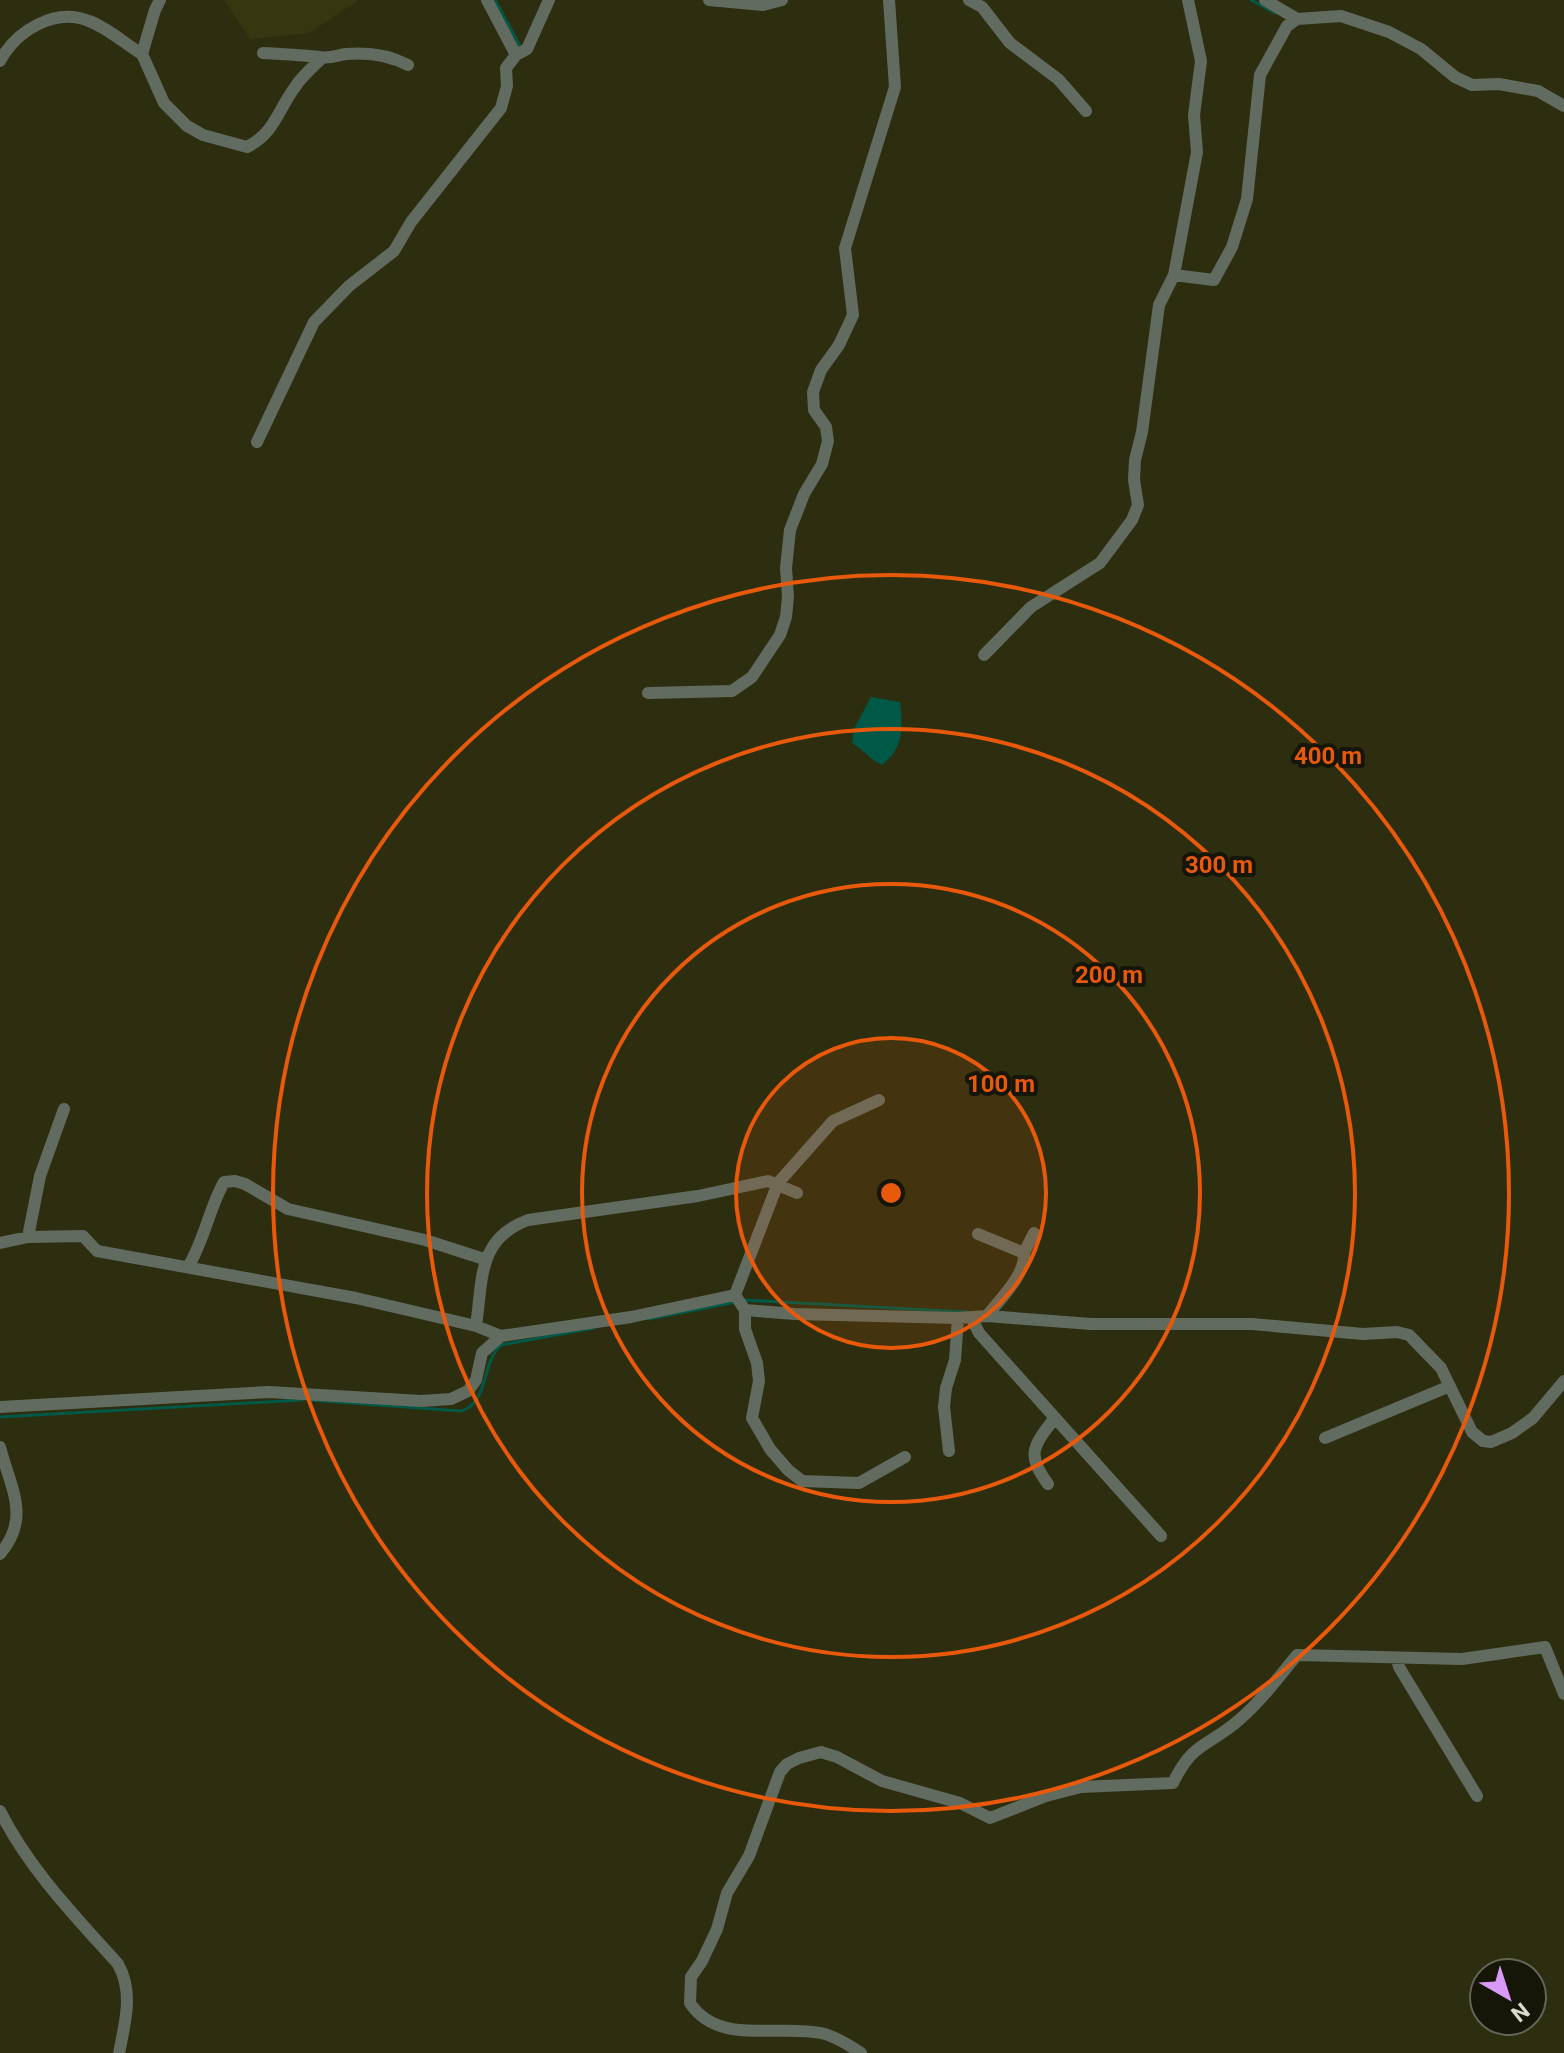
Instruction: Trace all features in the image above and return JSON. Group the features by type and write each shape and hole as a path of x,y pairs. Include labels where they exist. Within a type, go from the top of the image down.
{"street":[{"path":"142,54 160,0"},
{"path":"487,0 516,55"},
{"path":"257,442 314,322 349,286 394,251 411,222 501,108 507,86 506,68 516,55 527,49 549,0"},
{"path":"709,0 763,5 782,0"},
{"path":"648,693 732,691 752,677 780,635 788,597 786,568 790,530 804,494 822,464 828,441 826,427 814,410 813,392 821,370 839,345 853,315 845,248 895,87 889,0"},
{"path":"969,0 982,7 1010,43 1058,79 1086,111"},
{"path":"984,655 1031,607 1100,563 1132,520 1138,505 1135,460 1146,406 1159,305 1174,275 1197,152 1194,115 1201,61 1188,0"},
{"path":"1265,0 1297,19"},
{"path":"1174,275 1214,280 1220,272 1232,247 1247,199 1260,75 1287,26 1297,19 1341,16 1421,49 1455,77 1472,85 1499,84 1538,91 1564,106"},
{"path":"0,61 21,34 57,17 88,20 142,54 156,90 179,119 203,135 247,147 260,141 275,125 295,86 322,58"},
{"path":"263,53 322,58 375,54 408,65"},
{"path":"879,1100 833,1121 778,1183 740,1302 759,1381 752,1418 756,1429 788,1470 802,1481 859,1483 905,1457"},
{"path":"28,1237 40,1176 64,1109"},
{"path":"188,1267 224,1182 235,1181 288,1209 425,1240 484,1259"},
{"path":"476,1326 484,1259 507,1228 528,1220 698,1196 768,1181 797,1193"},
{"path":"987,1316 1022,1268 1024,1253 1034,1233"},
{"path":"978,1234 1024,1253"},
{"path":"0,1243 28,1237 83,1236 97,1251 356,1298 476,1326 501,1336 740,1302 795,1314 972,1319 987,1316 1091,1324 1252,1324 1363,1334 1397,1332 1409,1335 1441,1368 1472,1432 1483,1441 1491,1442 1512,1433 1533,1418 1564,1381"},
{"path":"949,1451 944,1407 955,1360 958,1318"},
{"path":"972,1319 979,1333 1161,1536"},
{"path":"0,1407 269,1392 421,1401 451,1399 468,1391 476,1380 482,1353 501,1336"},
{"path":"1325,1438 1450,1386"},
{"path":"1048,1484 1036,1468 1033,1453 1040,1437 1054,1419"},
{"path":"0,1447 18,1514 11,1541 0,1554"},
{"path":"861,2053 825,2034 734,2030 705,2019 690,2003 691,1977 707,1950 727,1893 749,1856 780,1772 787,1764 821,1752 882,1781 960,1803 990,1818 1046,1796 1081,1787 1173,1783 1183,1762 1198,1747 1235,1724 1258,1703 1297,1655 1462,1659 1545,1647 1564,1694"},
{"path":"1397,1659 1477,1796"},
{"path":"0,1811 19,1847 40,1875 118,1964 124,1975 128,1988 127,2013 119,2053"}],"shaded area":[{"path":"224,0 359,0 309,33 250,39"}],"water":[{"path":"871,697 900,702 902,720 898,744 895,752 882,765 852,743 854,729"}],"waterway":[{"path":"495,0 520,46"},
{"path":"1251,0 1275,13"},
{"path":"743,1300 967,1312"},
{"path":"649,1319 736,1302"},
{"path":"309,1400 461,1411 476,1400 490,1362 501,1345 594,1328"},
{"path":"0,1417 302,1400"}]}
